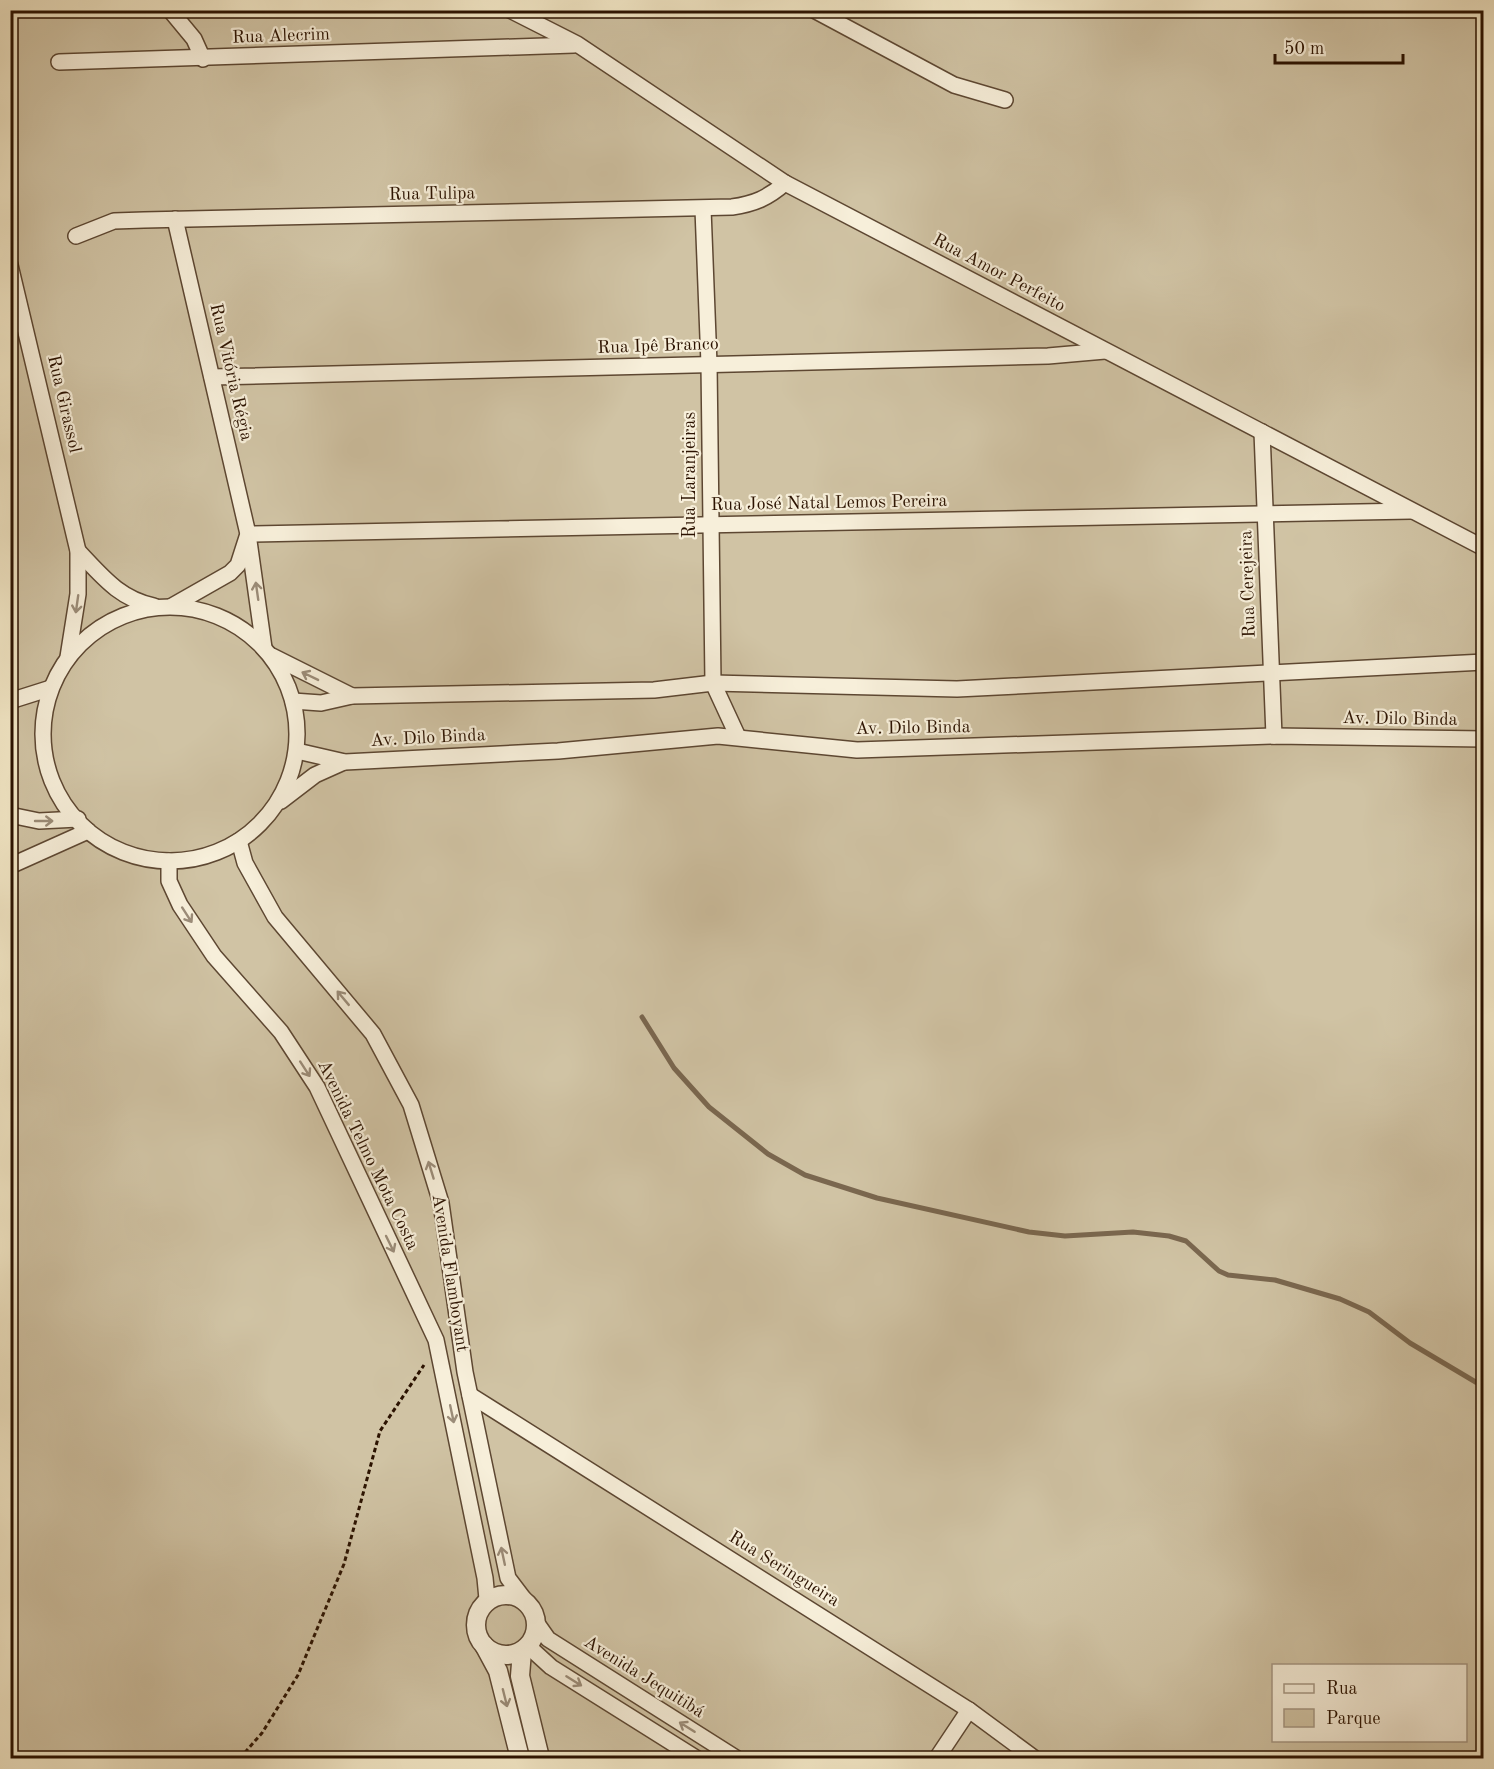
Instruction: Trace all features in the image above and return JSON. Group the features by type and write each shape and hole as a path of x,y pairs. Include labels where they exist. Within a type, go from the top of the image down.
{"street":[{"path":"170,10 183,24 203,59"},
{"name":"Rua Amor Perfeito","path":"510,10 577,44 785,183 1484,548"},
{"path":"814,10 954,85 1005,100"},
{"name":"Rua Alecrim","path":"59,62 203,59 577,44"},
{"name":"Rua Tulipa","path":"76,236 98,225 114,221 703,208 753,204 773,194 785,183"},
{"name":"Rua Laranjeiras","path":"703,208 709,364 709,525 713,683 738,737"},
{"name":"Rua Vitória Régia","path":"175,219 248,534 266,651"},
{"name":"Rua Girassol","path":"10,265 78,551 78,594 68,657"},
{"name":"Rua Ipê Branco","path":"212,377 1048,356 1106,351"},
{"name":"Rua Cerejeira","path":"1262,432 1274,735"},
{"name":"Rua José Natal Lemos Pereira","path":"248,534 1411,511"},
{"path":"248,534 238,565 230,573 166,607 142,609 109,622 94,631 68,657 51,688 43,724 46,760 58,795 83,825 126,854 169,861 198,858 239,841 297,787 328,768 345,762"},
{"path":"78,551 122,593 135,602 198,609 216,615 234,624 266,651 352,696"},
{"path":"266,651 280,670 292,701 297,751 290,776 273,809"},
{"path":"292,701 321,703 352,696 654,690 713,683 957,689 1484,662"},
{"path":"10,701 51,688"},
{"name":"Av. Dilo Binda","path":"345,762 558,751 657,740 738,737 857,750 1274,735 1484,739"},
{"path":"297,751 345,762"},
{"path":"10,815 39,821 83,825"},
{"path":"10,866 83,825"},
{"name":"Avenida Flamboyant","path":"239,841 245,863 275,917 373,1034 411,1105 441,1203 470,1395 508,1578 533,1615"},
{"name":"Avenida Telmo Mota Costa","path":"169,861 169,881 186,914 214,956 281,1032 317,1087 438,1350"},
{"name":"Avenida Flamboyant","path":"438,1350 487,1589 485,1605"},
{"name":"Rua Seringueira","path":"470,1395 969,1710 1034,1758"},
{"path":"457,1437 477,1433 491,1421 508,1420"},
{"path":"483,1644 497,1654 514,1654 525,1648 533,1639 533,1615 516,1597 508,1596 491,1600 485,1605 477,1620 477,1629 483,1644 498,1671 520,1758"},
{"name":"Avenida Jequitibá","path":"533,1615 548,1639 736,1758"},
{"path":"525,1648 520,1676 540,1758"},
{"path":"525,1648 551,1667 696,1758"},
{"path":"937,1758 969,1710"}],"path":[{"path":"240,1758 262,1733 298,1675 344,1564 380,1431 438,1350"}],"green space":[{"path":"11,11 1483,11 1483,1758 11,1758"}],"waterway":[{"path":"642,1017 674,1068 709,1107 768,1154 805,1175 877,1198 1029,1232 1065,1236 1133,1232 1169,1236 1186,1241 1219,1271 1228,1275 1275,1280 1340,1299 1369,1312 1410,1343 1484,1387"}]}
